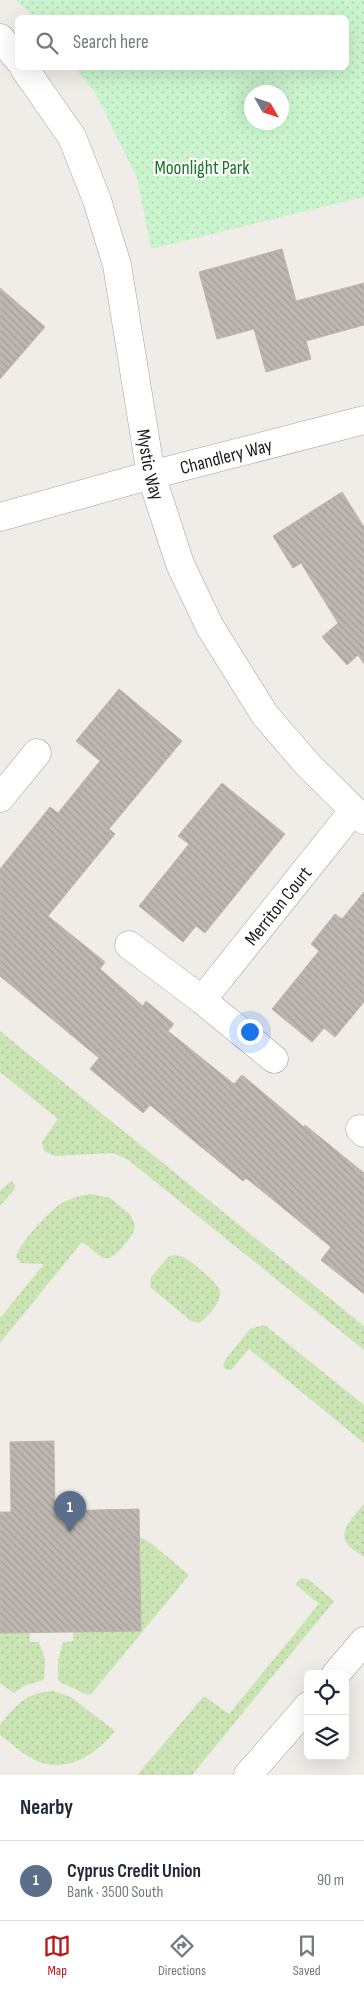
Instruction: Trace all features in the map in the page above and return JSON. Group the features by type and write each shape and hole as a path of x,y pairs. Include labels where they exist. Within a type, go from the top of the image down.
{"street":[{"path":"0,38 15,56"},
{"name":"Mystic Way","path":"25,70 72,137 97,200 117,265 151,475 180,564 210,627 266,715 308,765 359,816"},
{"name":"Chandlery Way","path":"1,514 364,420"},
{"path":"0,798 38,753"},
{"name":"Merriton Court","path":"202,1000 359,816"},
{"path":"129,945 202,1000 274,1059"},
{"path":"339,1670 364,1641"},
{"path":"248,1775 304,1711"}],"green space":[{"name":"Moonlight Park","path":"16,0 364,0 364,197 151,249 137,178 95,92 77,70 349,70 349,15 32,15"},
{"path":"0,1031 364,1326 364,1350 127,1159 113,1153 55,1156 44,1151 42,1142 58,1119 0,1072"},
{"path":"11,1181 15,1185 14,1190 0,1206 0,1191"},
{"path":"92,1194 110,1198 130,1214 135,1226 132,1234 117,1253 107,1258 103,1258 82,1242 0,1343 0,1318 44,1264 21,1263 16,1256 23,1243 50,1212 62,1203 73,1198"},
{"path":"169,1256 181,1256 190,1262 209,1277 220,1291 219,1300 216,1305 210,1314 199,1323 191,1321 150,1287 151,1277"},
{"path":"263,1325 364,1405 364,1443 249,1349 231,1370 225,1369 223,1365 225,1360 250,1329"},
{"path":"364,1504 364,1557 348,1545 344,1535 348,1523"},
{"path":"140,1537 151,1543 189,1575 92,1693 88,1695 58,1680 58,1660 63,1642 73,1641 73,1632 141,1631"},
{"path":"301,1578 308,1579 334,1601 192,1775 137,1775 204,1696 229,1714 319,1604 295,1584"},
{"path":"0,1633 30,1633 30,1642 39,1642 45,1660 44,1680 26,1685 14,1693 0,1683"},
{"path":"53,1691 71,1697 115,1731 99,1747 80,1760 58,1765 35,1760 21,1752 0,1735 0,1725 22,1701 35,1694"}],"building":[{"path":"282,249 296,301 364,283 364,325 306,341 311,359 266,372 254,329 217,339 199,272"},
{"path":"0,288 45,327 0,379"},
{"path":"342,492 364,527 364,664 358,655 347,665 322,637 338,623 301,563 293,568 273,536"},
{"path":"119,689 182,741 109,829 115,834 48,916 105,962 100,969 143,1006 146,1001 174,1024 168,1031 234,1084 242,1075 304,1127 305,1125 364,1173 364,1294 321,1260 331,1247 246,1178 243,1181 150,1105 143,1113 90,1069 99,1058 0,976 0,869 50,807 58,813 100,761 76,741"},
{"path":"222,783 285,834 205,933 196,926 183,942 139,906 189,844 178,836"},
{"path":"364,892 364,1002 335,1037 324,1028 312,1042 272,1009 319,951 311,944 335,914 342,919"},
{"path":"54,1441 55,1511 139,1509 141,1631 0,1633 0,1512 11,1512 10,1442"}],"place":[{"name":"Cyprus Credit Union","path":"70,1532"}]}
